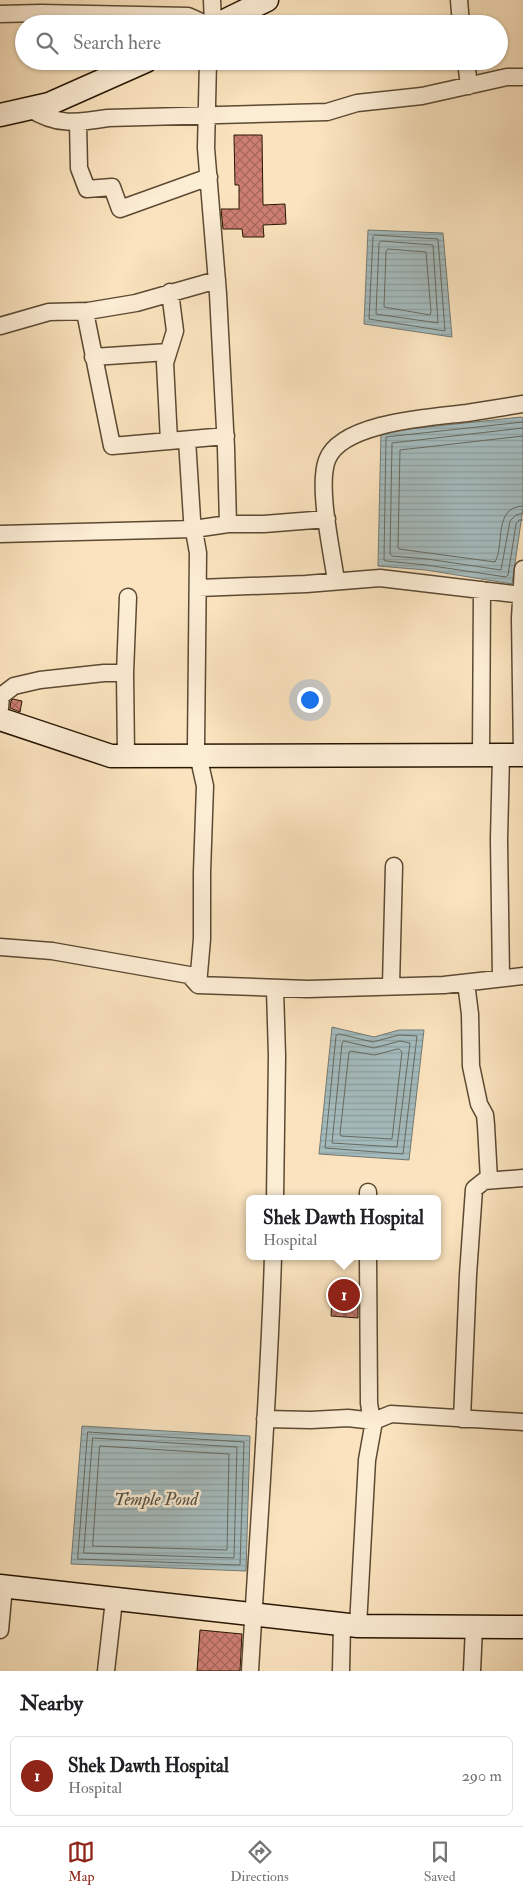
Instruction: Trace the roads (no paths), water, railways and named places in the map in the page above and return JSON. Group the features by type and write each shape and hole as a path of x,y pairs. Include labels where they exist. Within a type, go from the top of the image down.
{"street":[{"path":"212,0 212,15"},
{"path":"236,15 267,0"},
{"path":"458,0 460,15"},
{"path":"0,14 55,7 173,15"},
{"path":"0,114 49,104 126,70"},
{"path":"208,70 206,148 217,280 226,436 228,524"},
{"path":"467,70 469,86"},
{"path":"29,108 40,116 54,121 78,123 108,118 327,112 357,103 422,96 508,77 523,77"},
{"path":"78,123 79,168 87,189 112,187 120,209 209,177"},
{"path":"0,326 49,312 85,312 136,303 217,280"},
{"path":"169,442 165,363 175,331 170,292"},
{"path":"85,312 112,446 226,436"},
{"path":"94,357 168,352"},
{"path":"336,581 325,507 325,485 327,459 340,444 366,429 390,423 523,404"},
{"path":"187,440 194,529 198,553 196,746 205,786 202,940 198,985"},
{"path":"0,534 194,529 228,524 264,524 327,519"},
{"path":"501,978 499,840 523,569"},
{"path":"198,588 306,584 380,578 522,595"},
{"path":"482,590 507,755"},
{"path":"126,756 125,673 128,597"},
{"path":"0,708 1,696 14,686 68,676 125,673"},
{"path":"0,719 111,756 507,755"},
{"path":"391,985 394,866"},
{"path":"0,947 52,951 189,975 198,985 275,989 466,983 523,976"},
{"path":"466,983 470,1014 471,1066 479,1104 486,1120 489,1180"},
{"path":"275,989 277,1056 275,1195"},
{"path":"462,1419 474,1189 489,1180 523,1178"},
{"path":"250,1671 266,1419 273,1260"},
{"path":"341,1671 350,1626 367,1460 374,1421 371,1416 369,1403 368,1260"},
{"path":"266,1419 311,1420 348,1418 374,1421 391,1414 523,1422"},
{"path":"0,1630 2,1587 350,1626 523,1627"},
{"path":"106,1671 114,1600"},
{"path":"472,1671 474,1627"}],"water":[{"path":"368,230 443,233 452,337 364,324"},
{"path":"523,418 523,508 512,584 426,570 378,566 381,432"},
{"path":"332,1027 374,1037 399,1030 424,1030 409,1160 319,1154"},
{"name":"Temple Pond","path":"82,1426 250,1436 246,1571 71,1564"}],"place":[{"name":"Shek Dawth Hospital","path":"344,1295"}]}
